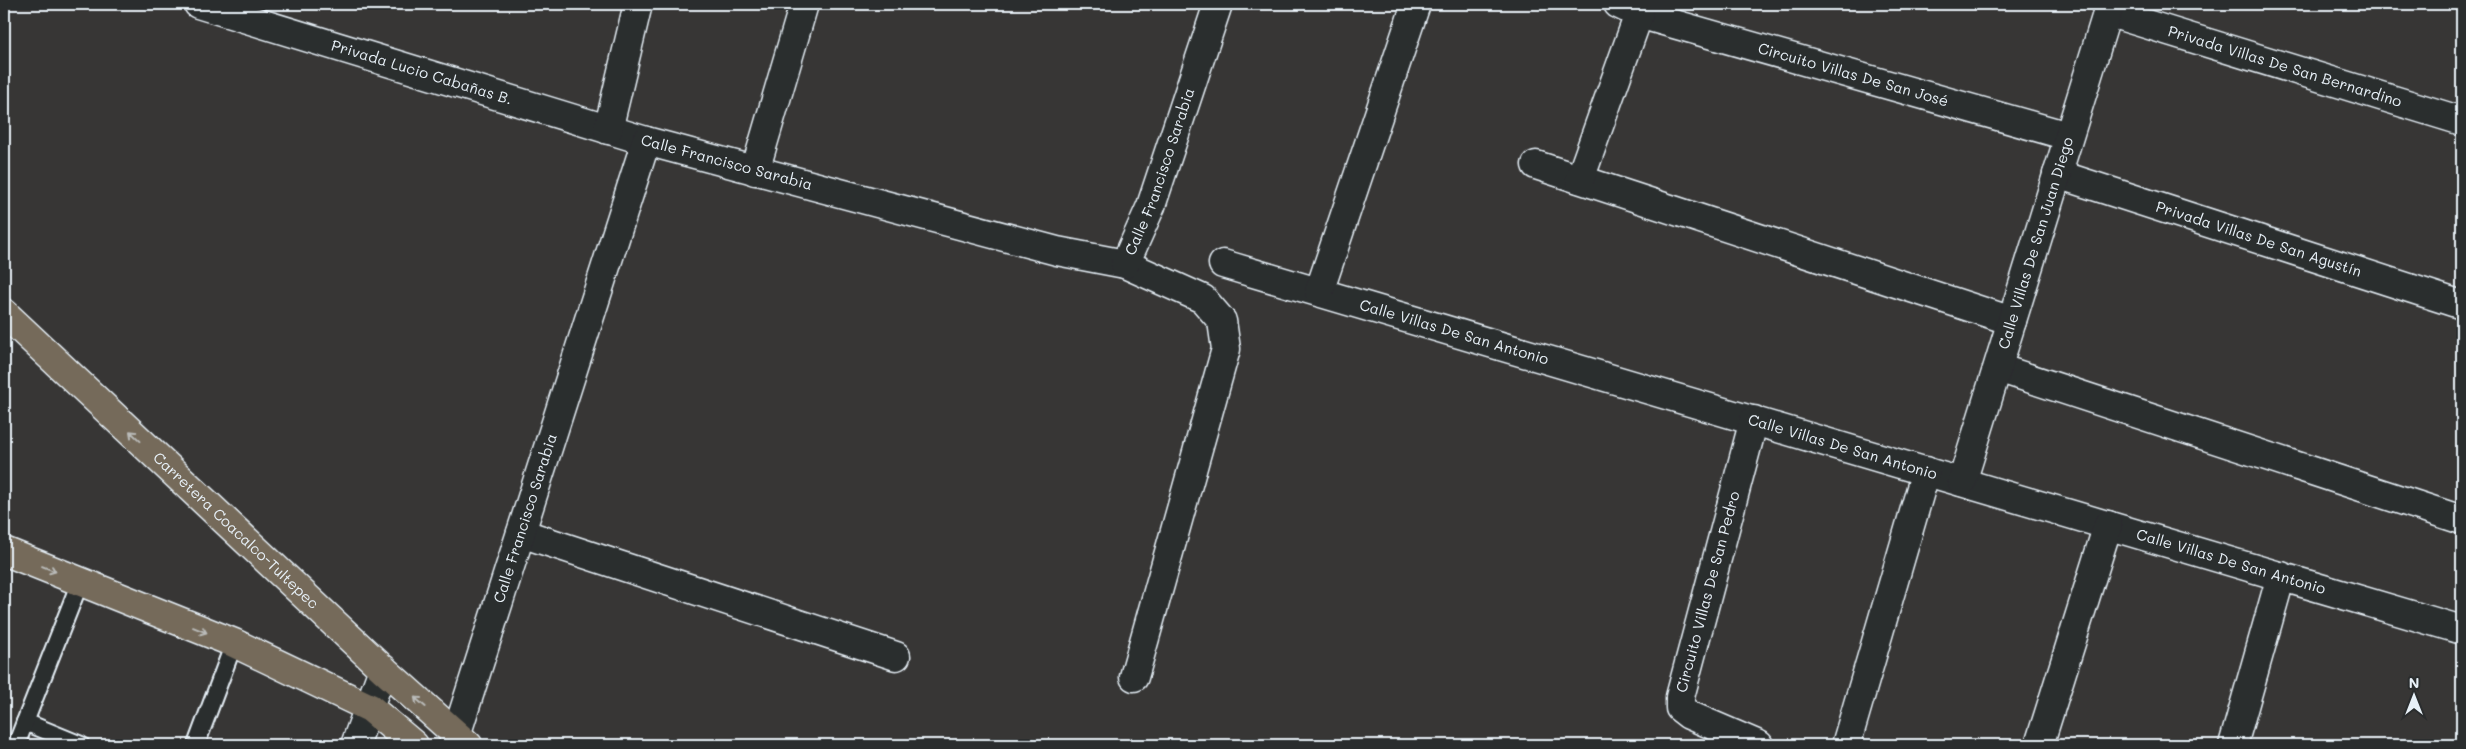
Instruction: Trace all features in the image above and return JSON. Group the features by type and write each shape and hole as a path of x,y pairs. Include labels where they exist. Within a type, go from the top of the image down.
{"main road":[{"name":"Carretera Coacalco-Tultepec","path":"4,313 459,742"},
{"path":"4,551 234,643 370,708 414,745"}],"street":[{"name":"Privada Lucio Cabañas B.","path":"198,4 646,141"},
{"path":"608,130 638,4"},
{"path":"755,171 804,4"},
{"name":"Calle Francisco Sarabia","path":"459,742 521,533 646,141 1057,251 1125,264 1151,206 1218,4"},
{"path":"1319,292 1416,4"},
{"name":"Privada Villas De San Bernardino","path":"2108,8 2462,121"},
{"name":"Calle Villas De San Juan Diego","path":"1962,482 2108,8"},
{"path":"1580,180 1628,9"},
{"name":"Circuito Villas De San José","path":"1628,9 2068,136"},
{"path":"1536,165 2012,321"},
{"name":"Privada Villas De San Agustín","path":"2057,174 2462,305"},
{"path":"1125,264 1203,299 1222,321 1226,349 1134,677"},
{"name":"Calle Villas De San Antonio","path":"1223,264 2462,630"},
{"path":"1998,368 2462,520"},
{"name":"Circuito Villas De San Pedro","path":"1754,420 1680,697 1680,708 1689,715 1759,745"},
{"path":"1846,745 1926,471"},
{"path":"2039,745 2108,525"},
{"path":"521,533 896,656"},
{"path":"2233,745 2281,576"},
{"path":"355,745 370,708 382,669"}],"lane":[{"path":"16,745 80,582"},
{"path":"196,745 234,643"},
{"path":"25,722 81,745"}]}
